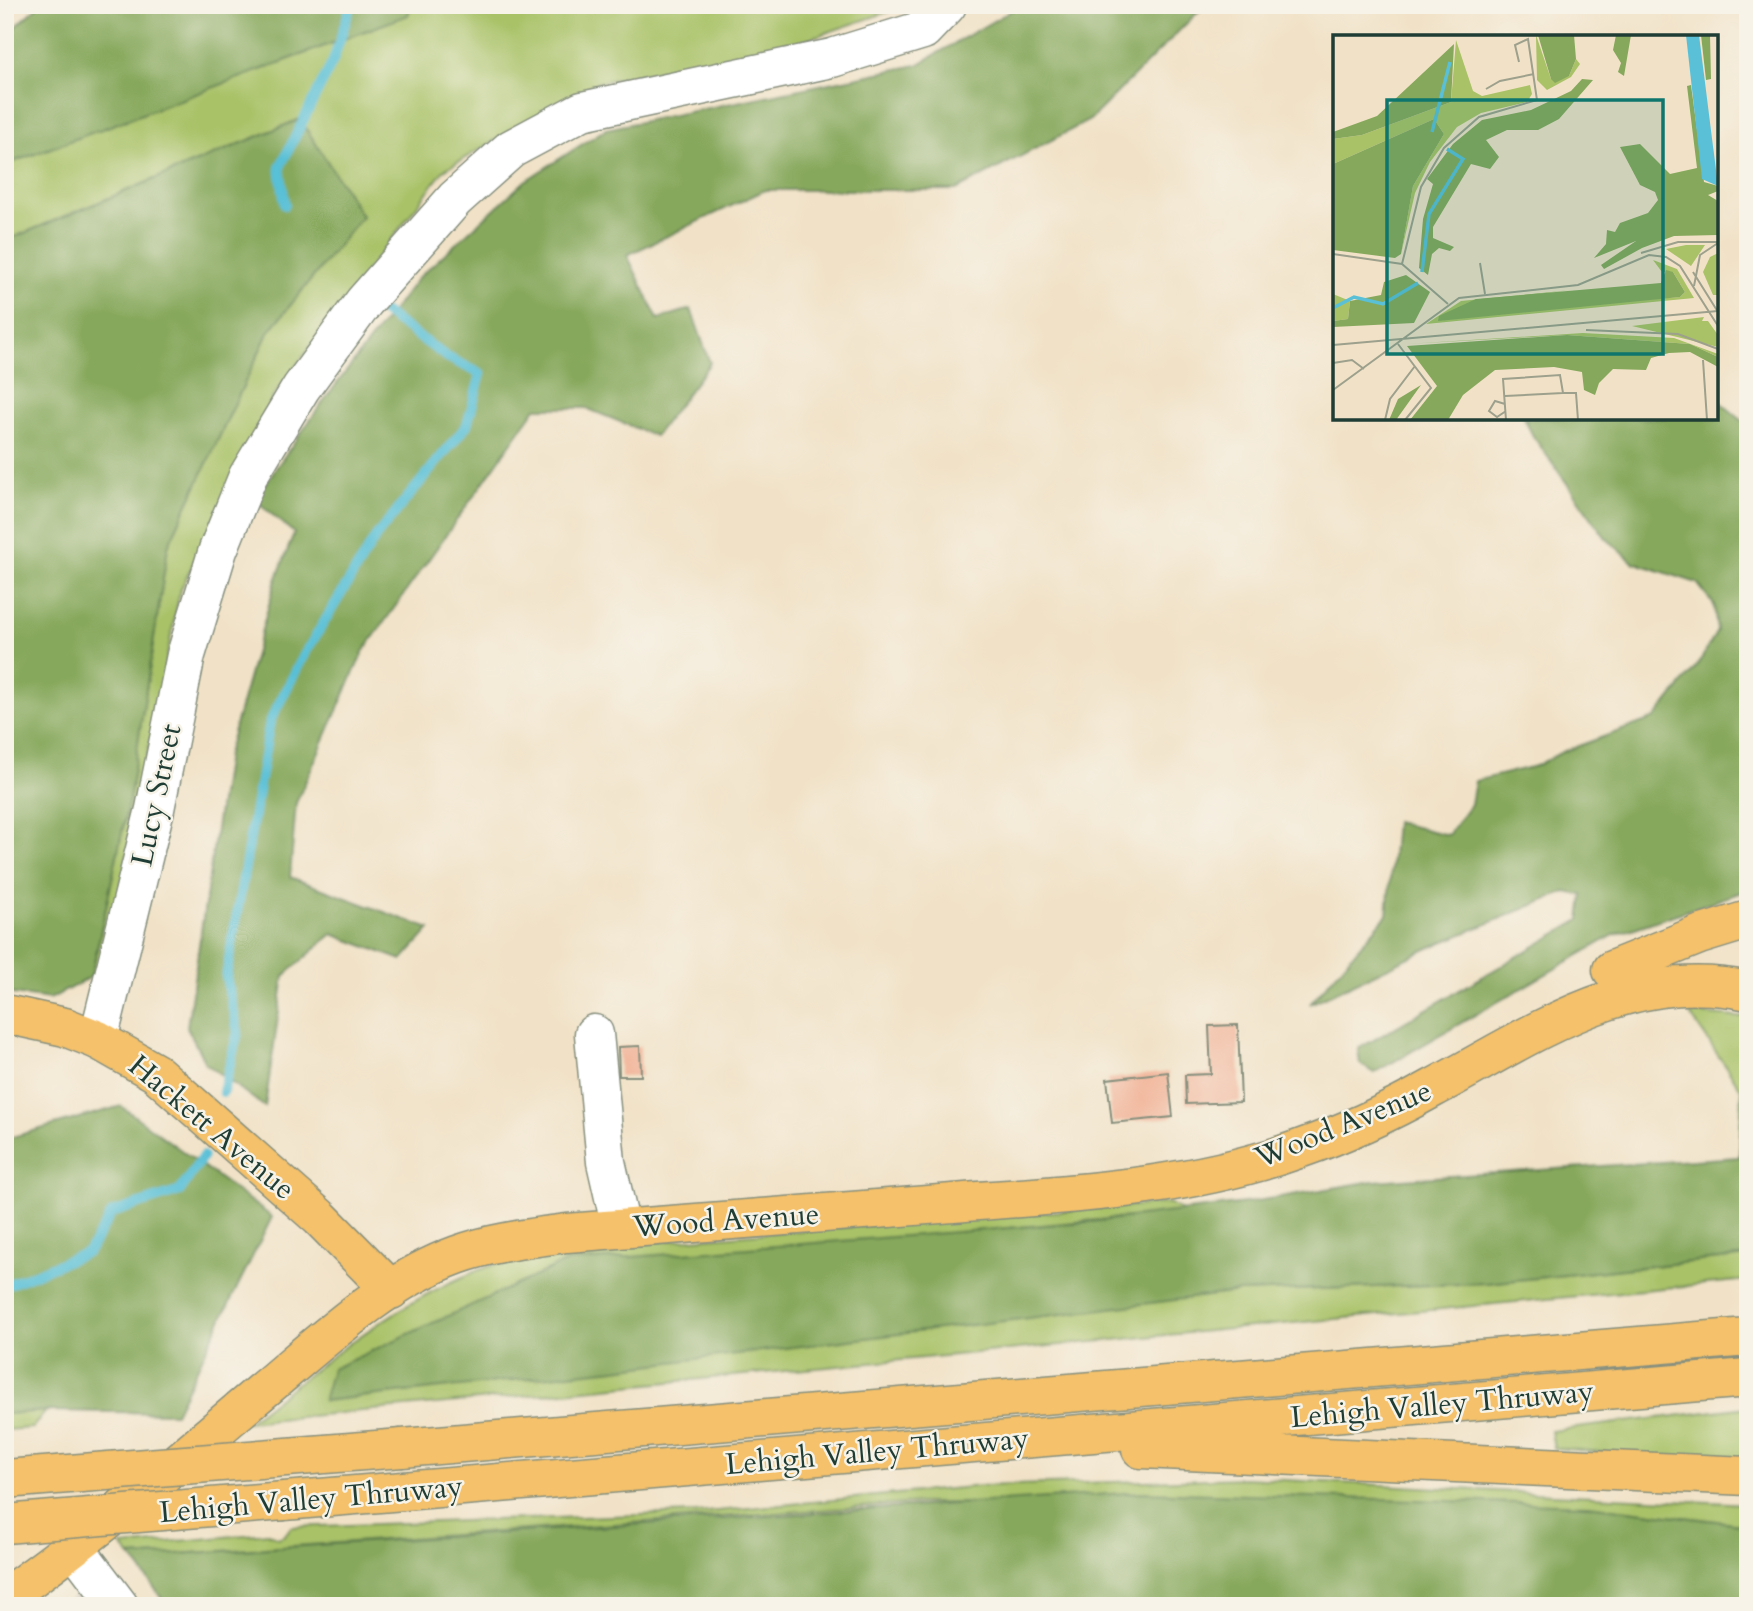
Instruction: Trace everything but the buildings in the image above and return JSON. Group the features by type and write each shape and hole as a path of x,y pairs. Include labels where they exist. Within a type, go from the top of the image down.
{"main road":[{"path":"1612,970 1699,935 1748,920"},
{"name":"Wood Avenue","path":"1531,1033 1612,970 1679,957 1748,964"},
{"name":"Wood Avenue","path":"5,1597 75,1548 326,1338 391,1290 457,1255 517,1240 621,1228 1093,1193 1210,1174 1299,1149 1384,1114 1531,1033 1621,995 1649,988 1696,984 1748,991"},
{"name":"Hackett Avenue","path":"5,1014 65,1027 98,1040 156,1073 320,1218 391,1290"},
{"name":"Lehigh Valley Thruway","path":"5,1479 1748,1336"},
{"name":"Lehigh Valley Thruway","path":"5,1524 1748,1378"},
{"path":"982,1442 1748,1476"}],"street":[{"name":"Lucy Street","path":"98,1040 155,809 186,655 218,550 248,476 309,377 364,302 446,209 511,149 582,111 832,58 923,30 947,5"},
{"path":"594,1034 606,1162 621,1228"},
{"path":"75,1548 119,1606"}],"shaded area":[{"path":"86,1585 99,1606 62,1606"}],"green space":[{"path":"39,5 411,5 408,15 5,165 5,37"},
{"path":"411,5 892,5 888,12 784,47 596,83 444,170 274,395 180,591 106,963 91,977 130,795 168,546 268,333 362,216 300,119 5,241 5,165 408,15"},
{"path":"1021,5 1205,5 1090,120 956,190 765,190 627,255 658,319 691,309 710,363 655,436 586,408 536,408 363,652 296,803 290,877 430,929 402,960 332,934 284,976 265,1107 205,1063 187,1027 227,754 275,583 294,533 254,499 325,399 418,278 525,181 606,129 917,65"},
{"path":"300,119 362,216 268,333 168,546 130,795 91,977 50,999 5,993 5,241"},
{"path":"1718,401 1748,425 1748,890 1614,935 1374,1073 1360,1064 1358,1049 1580,920 1583,895 1565,892 1433,946 1310,1004 1387,915 1395,822 1448,835 1471,804 1475,781 1536,766 1562,752 1655,718 1698,665 1717,631 1714,605 1697,583 1633,562 1606,538 1533,436 1525,420 1718,420"},
{"path":"1689,1013 1748,1018 1748,1087 1742,1090"},
{"path":"1748,1087 1748,1256 1487,1283 1240,1292 615,1369 323,1401 332,1369 566,1262 1099,1221 1245,1203 1373,1181 1739,1157 1742,1090"},
{"path":"121,1106 272,1217 175,1413 46,1411 5,1414 5,1139"},
{"path":"1169,1203 1184,1212 909,1237 1240,1292 1487,1283 1748,1256 1748,1280 247,1422 345,1347 413,1302 487,1267 526,1255 569,1248"},
{"path":"1748,1407 1748,1464 1554,1448 1551,1431"},
{"path":"46,1411 32,1428 5,1430 5,1414"},
{"path":"1245,1478 1748,1504 1748,1525 1588,1505 923,1503 131,1557 122,1546 268,1533 278,1538 285,1535 291,1527 696,1513 981,1486"},
{"path":"1141,1492 1588,1505 1748,1525 1748,1606 168,1606 131,1557"}],"waterway":[{"path":"285,205 280,167 333,61 351,5"},
{"path":"223,1092 238,1032 226,977 270,721 304,655 377,535 467,425 481,374 447,357 382,311"},
{"path":"5,1286 88,1252 112,1213 180,1191 203,1156"}]}
